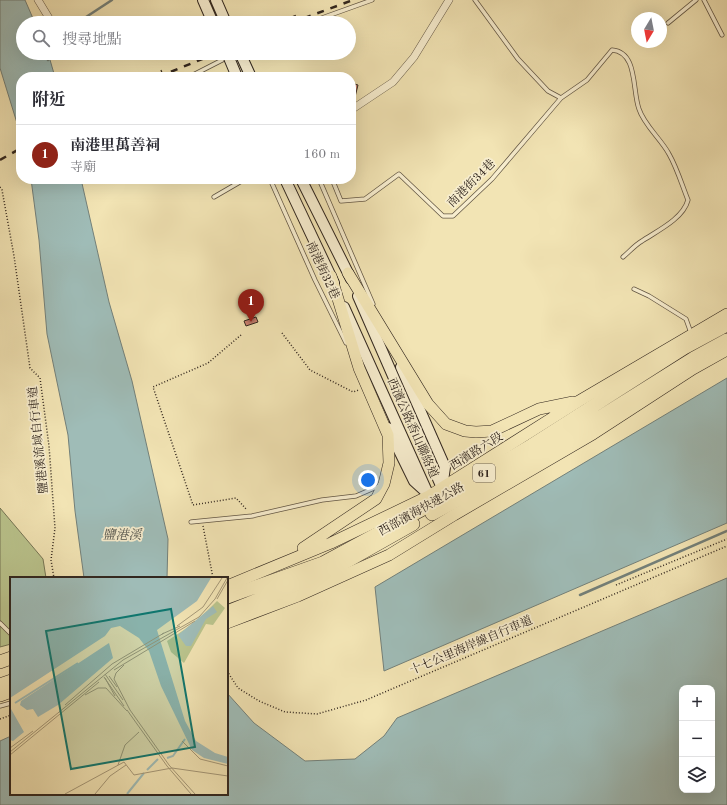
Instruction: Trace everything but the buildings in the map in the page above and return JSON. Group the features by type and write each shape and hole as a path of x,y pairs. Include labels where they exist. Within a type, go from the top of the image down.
{"highway":[{"name":"西部濱海快速公路","path":"449,500 684,348 727,325"},
{"name":"西部濱海快速公路","path":"228,593 323,563 435,503 449,500 538,456 694,358 727,340"},
{"name":"西部濱海快速公路","path":"230,617 328,572 435,503"}],"main road":[{"path":"348,273 388,336 428,404 446,424 465,431 492,431 539,409 579,401"},
{"path":"269,568 317,540 376,499 384,484 389,463 388,435 359,368 331,276"},
{"name":"西濱路六段","path":"230,617 298,596 389,555 449,500 579,401 727,314"},
{"name":"西濱路六段","path":"228,592 269,568 435,503 449,500 593,434 692,369 727,350"}],"street":[{"path":"38,0 48,16"},
{"path":"203,0 210,16"},
{"path":"216,0 223,16"},
{"path":"356,107 393,82 414,57 449,0"},
{"path":"230,60 236,72"},
{"path":"243,60 249,72"},
{"name":"西濱公路香山聯絡道","path":"287,184 435,503"},
{"name":"西濱公路香山聯絡道","path":"304,184 348,273 449,500"},
{"path":"388,336 445,467 449,500"},
{"path":"359,368 414,481 435,503"}],"lane":[{"path":"327,16 372,0"},
{"path":"475,0 518,59 548,91 561,98"},
{"path":"668,23 696,0"},
{"path":"704,0 722,36"},
{"name":"南港街34巷","path":"334,184 341,201 365,200 399,174 443,216 452,216 492,179 561,98 587,80 612,50 620,50 627,57 632,68 635,96 639,111 670,155 688,200 686,208 662,229 641,242 623,257"},
{"path":"199,72 222,60"},
{"path":"214,197 236,184"},
{"name":"南港街32巷","path":"272,184 315,280 359,368"},
{"path":"321,184 388,336"},
{"path":"634,289 649,296 686,319 692,334"},
{"path":"191,522 252,516 322,500 356,496 384,484"},
{"path":"0,623 10,632"},
{"path":"0,706 6,678"}],"path":[{"name":"鹽港溪流域自行車道","path":"0,187 2,190 14,256 30,368 40,378 49,446 54,520 51,560 54,577"},
{"path":"282,333 310,370 353,392 367,388"},
{"path":"241,335 208,363 153,387 193,505 236,498 252,516"},
{"path":"202,521 213,577"},
{"path":"616,585 727,539"},
{"name":"十七公里海岸線自行車道","path":"228,673 238,688 259,701 285,712 317,714 366,700 727,546"},
{"path":"0,719 10,715"}],"green space":[{"path":"0,508 43,559 46,577 10,577 10,644 0,647"}],"water":[{"path":"0,0 25,0 32,16 16,16 16,60 50,60 54,72 16,72 16,120 0,68"},
{"name":"鹽港溪","path":"32,184 82,184 109,302 132,381 168,539 167,577 84,577 75,511 68,435 47,334 39,240"},
{"path":"727,378 727,523 384,671 375,587"},
{"path":"727,578 727,805 0,805 0,741 10,736 10,795 228,795 228,694 254,723 305,761 355,759 384,736 397,718"}],"waterway":[{"path":"88,16 112,0"},
{"path":"580,595 727,531"}],"railway":[{"path":"310,16 353,0"},
{"path":"170,72 200,60"},
{"path":"0,160 16,151"}],"place":[{"name":"南港里萬善祠","path":"251,322"}]}
